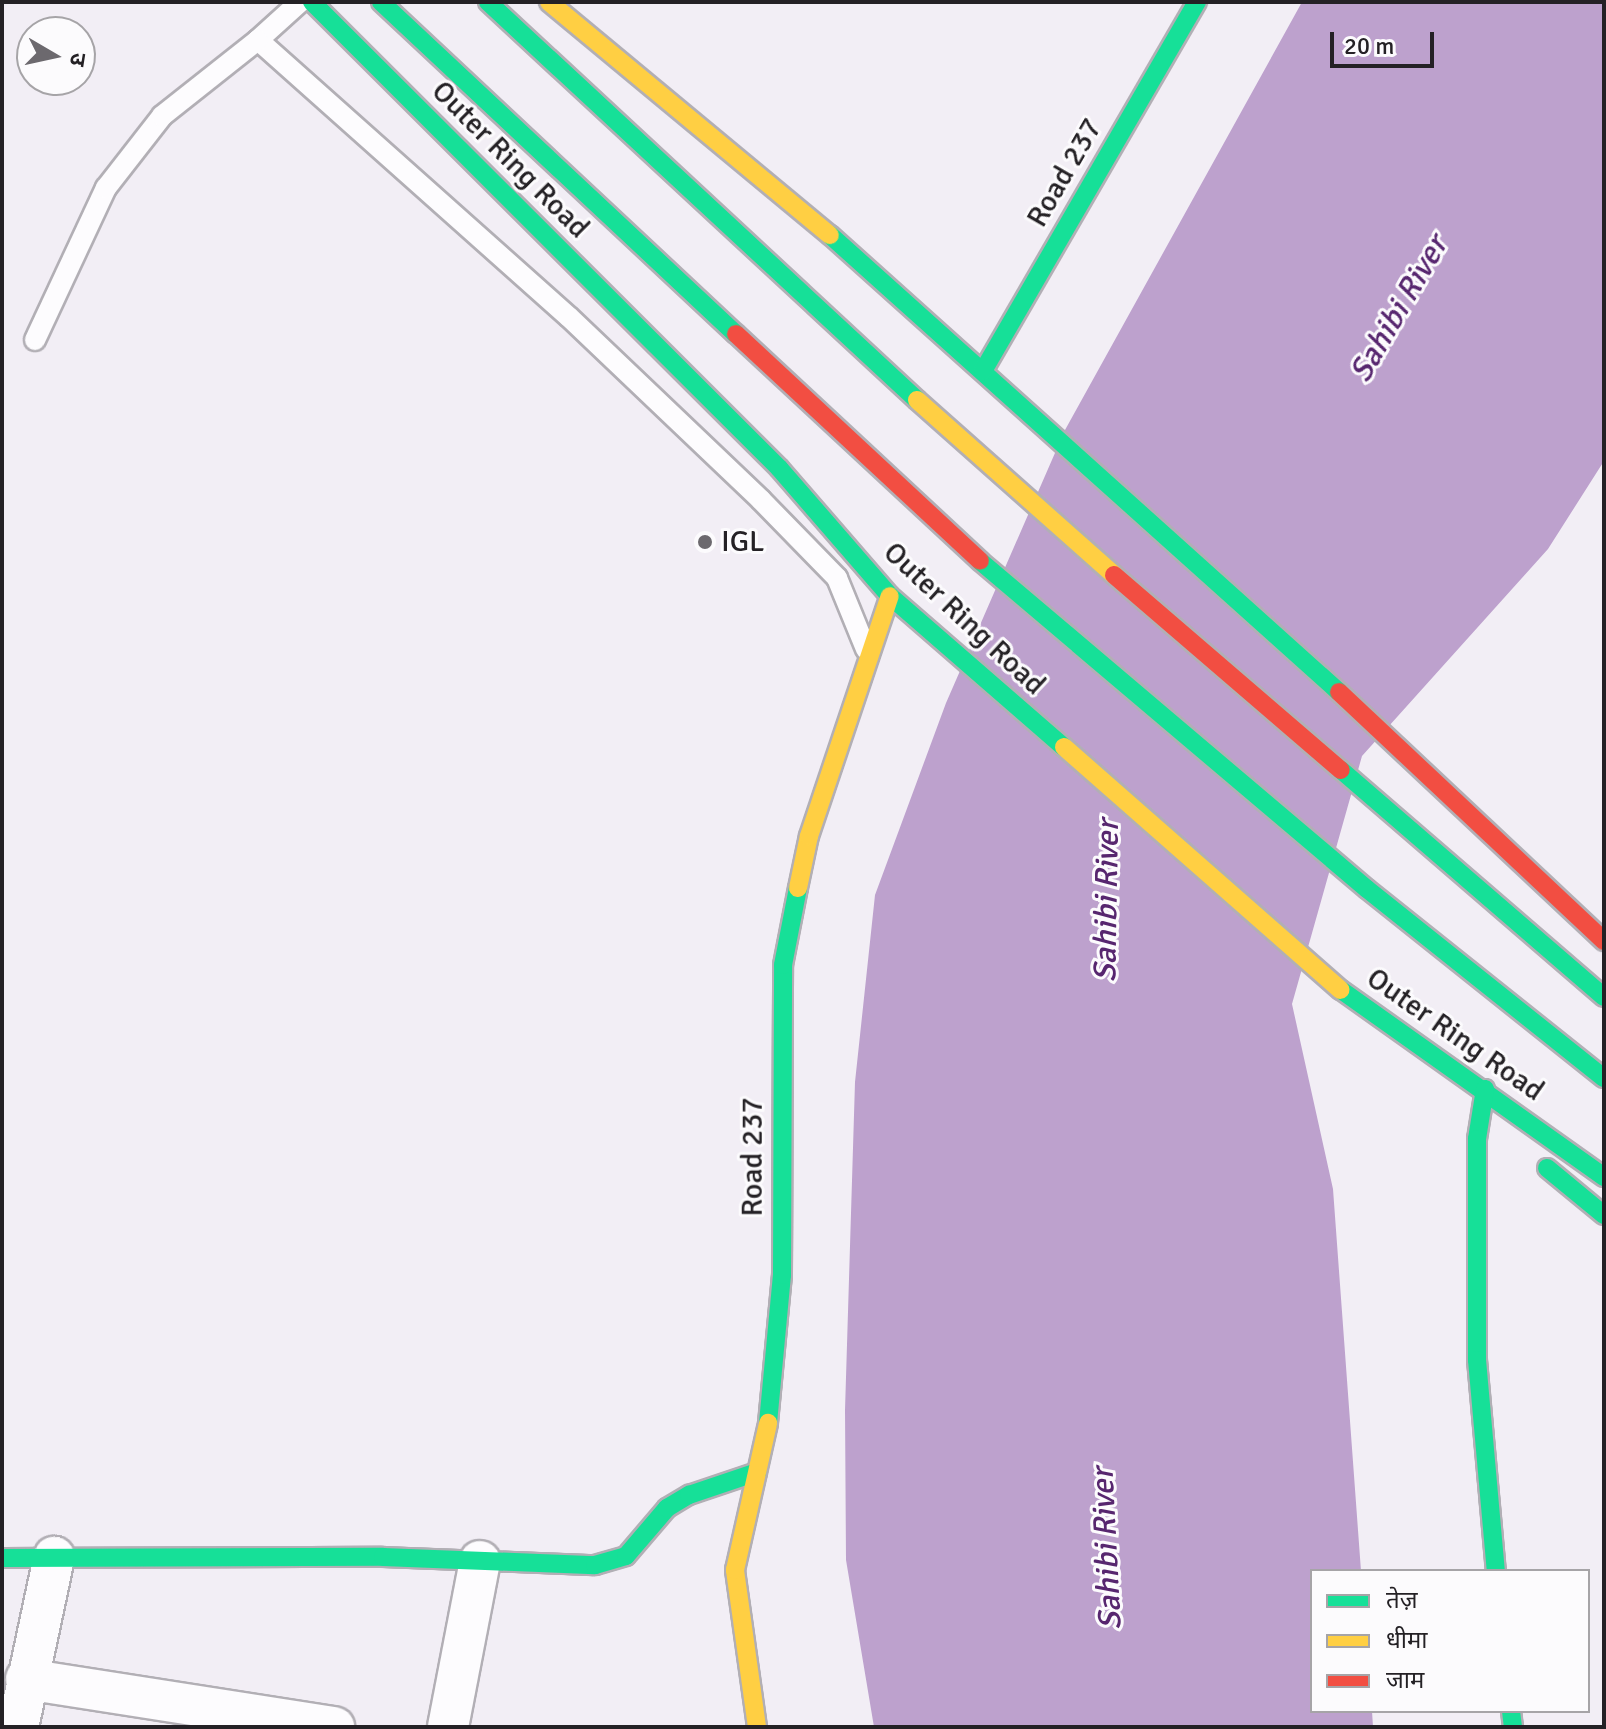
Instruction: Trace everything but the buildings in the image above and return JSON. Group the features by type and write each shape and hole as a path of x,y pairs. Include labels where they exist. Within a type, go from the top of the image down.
{"street":[{"name":"Outer Ring Road","path":"312,2 779,468 890,596 1374,1018 1485,1089 1604,1177"},
{"name":"Outer Ring Road","path":"381,2 964,547 1367,889 1604,1078"},
{"path":"488,2 1008,484 1604,997"},
{"path":"549,2 878,275 1475,815 1604,941"},
{"name":"Road 237","path":"983,371 1197,2"},
{"name":"Road 237","path":"757,1727 735,1570 757,1472 782,1275 783,965 809,836 872,663 890,596"},
{"path":"1485,1089 1477,1360 1496,1569"},
{"path":"1482,1113 1506,1133"},
{"path":"1531,1154 1604,1215"},
{"path":"2,1558 480,1561 595,1565 626,1556 667,1508 757,1472"},
{"path":"18,1727 54,1557"},
{"path":"448,1727 480,1561"},
{"path":"26,1679 334,1727"}],"lane":[{"path":"35,340 106,188 162,116 258,40 300,2"},
{"path":"258,40 569,317 827,567 837,578 872,663"}],"water":[{"name":"Sahibi River","path":"1302,2 1604,2 1604,461 1548,549 1362,756 1292,1004 1333,1189 1361,1569 1310,1569 1310,1713 1372,1713 1373,1727 874,1727 846,1560 845,1410 855,1082 875,895 946,703 1065,430"}],"traffic: fast":[{"path":"312,2 779,468 890,596 1064,747"},
{"path":"381,2 736,334"},
{"path":"488,2 917,400"},
{"path":"983,371 1197,2"},
{"path":"830,235 1339,692"},
{"path":"980,561 1367,889 1604,1078"},
{"path":"1341,770 1604,997"},
{"path":"768,1423 782,1275 783,965 798,888"},
{"path":"1341,990 1604,1177"},
{"path":"1485,1089 1477,1139 1477,1360 1496,1569"},
{"path":"1547,1168 1604,1215"},
{"path":"2,1558 383,1557 595,1565 626,1556 667,1508 689,1495 757,1472"},
{"path":"1511,1713 1513,1727"}],"traffic: slow":[{"path":"549,2 830,235"},
{"path":"917,400 1114,575"},
{"path":"798,888 809,836 890,596"},
{"path":"1064,747 1341,990"},
{"path":"757,1727 735,1570 768,1423"}],"traffic: jam":[{"path":"736,334 980,561"},
{"path":"1114,575 1341,770"},
{"path":"1339,692 1604,941"}],"place":[{"name":"IGL","path":"705,542"}]}
